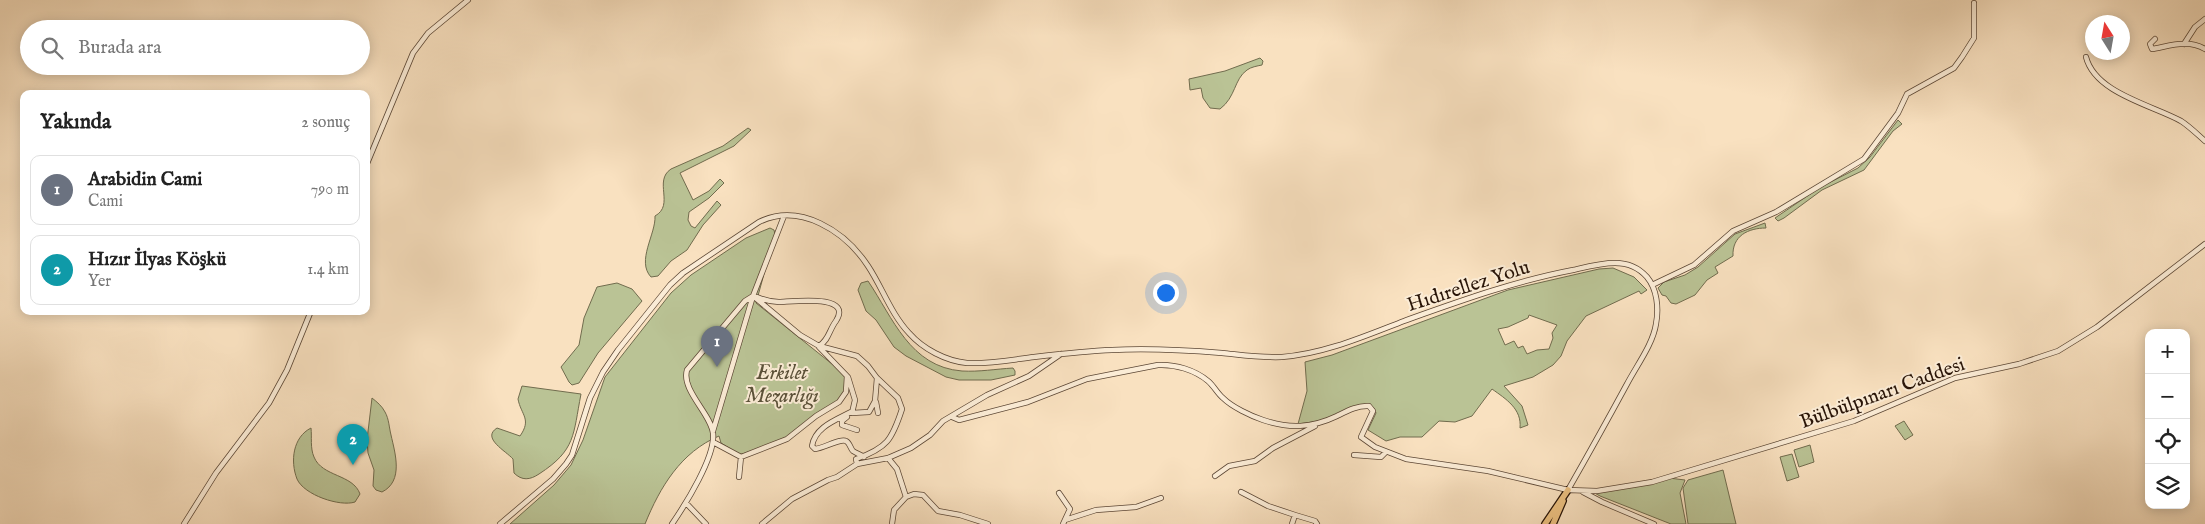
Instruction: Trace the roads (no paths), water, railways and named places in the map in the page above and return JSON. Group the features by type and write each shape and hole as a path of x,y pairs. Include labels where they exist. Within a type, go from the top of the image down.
{"main road":[{"path":"1545,524 1568,490"},
{"path":"1553,524 1568,490"}],"street":[{"path":"370,156 413,54 428,34 468,0"},
{"path":"1568,490 1653,335 1658,311 1652,285 1694,265 1733,231 1772,215 1812,189 1861,162 1898,113 1907,94 1954,68 1962,57 1974,38 1974,3"},
{"path":"2184,44 2195,27 2205,18"},
{"path":"2155,39 2150,44 2152,49 2184,44 2198,45 2205,49"},
{"path":"2087,60 2090,68 2100,79 2124,95 2180,121 2205,141"},
{"path":"500,524 553,479 566,464 572,455 590,398 603,372 670,284 683,273 759,222 773,217 784,216 753,296 713,431 714,442 686,503 672,524"},
{"name":"Hıdırellez Yolu","path":"784,216 802,217 819,223 847,242 867,265 909,334 940,355 960,362 978,363 1062,354 1142,349 1200,351 1263,357 1289,356 1333,347 1495,289 1564,271 1606,263 1622,264 1641,272 1652,285"},
{"name":"Bülbülpınarı Caddesi","path":"1386,452 1412,460 1488,471 1583,492 1640,485 1687,473 1854,421 1955,378 2019,364 2053,353 2068,346 2097,327 2205,244"},
{"path":"753,296 800,335 819,346 857,356 898,398 902,409 886,443 876,452 856,459 857,464"},
{"path":"713,431 687,383 686,373 745,301 753,296 777,302 815,299 835,306 838,310 838,317 827,339 819,346"},
{"path":"184,524 216,473 256,423 273,397 287,370 309,315"},
{"path":"819,346 848,377 855,400 852,413 841,424 857,430"},
{"path":"762,524 792,499 828,480 837,478 857,464 888,458 922,442 943,421 987,395 1028,376 1062,354"},
{"path":"952,416 959,420 1028,402 1087,379 1163,365 1180,367 1202,377 1210,383 1224,400 1260,419 1296,426 1320,424"},
{"path":"741,457 787,439 816,416 838,402 846,392 848,377"},
{"path":"877,378 876,402 878,413"},
{"path":"864,457 853,450 848,442 843,440 837,441 826,448 815,449 812,446 815,437 822,428 852,413 869,412 876,402"},
{"path":"1215,476 1229,466 1255,461 1273,448 1354,408 1369,406 1373,411 1361,437 1386,452 1380,457 1354,455"},
{"path":"714,442 741,457"},
{"path":"739,476 741,457"},
{"path":"888,458 898,468 906,497"},
{"path":"1059,492 1070,509 1064,522"},
{"path":"1241,492 1268,506 1315,521 1317,524"},
{"path":"1583,492 1654,524"},
{"path":"892,524 894,510 906,497 914,494 923,496 938,511 960,514 988,524"},
{"path":"1064,522 1096,510 1136,507 1162,498"},
{"path":"686,503 706,524"},
{"path":"1292,524 1295,514"}],"place":[{"name":"Arabidin Cami","path":"717,367"},
{"name":"Hızır İlyas Köşkü","path":"353,465"}],"park label":[{"name":"Erkilet Mezarlığı","path":"782,384"}]}
